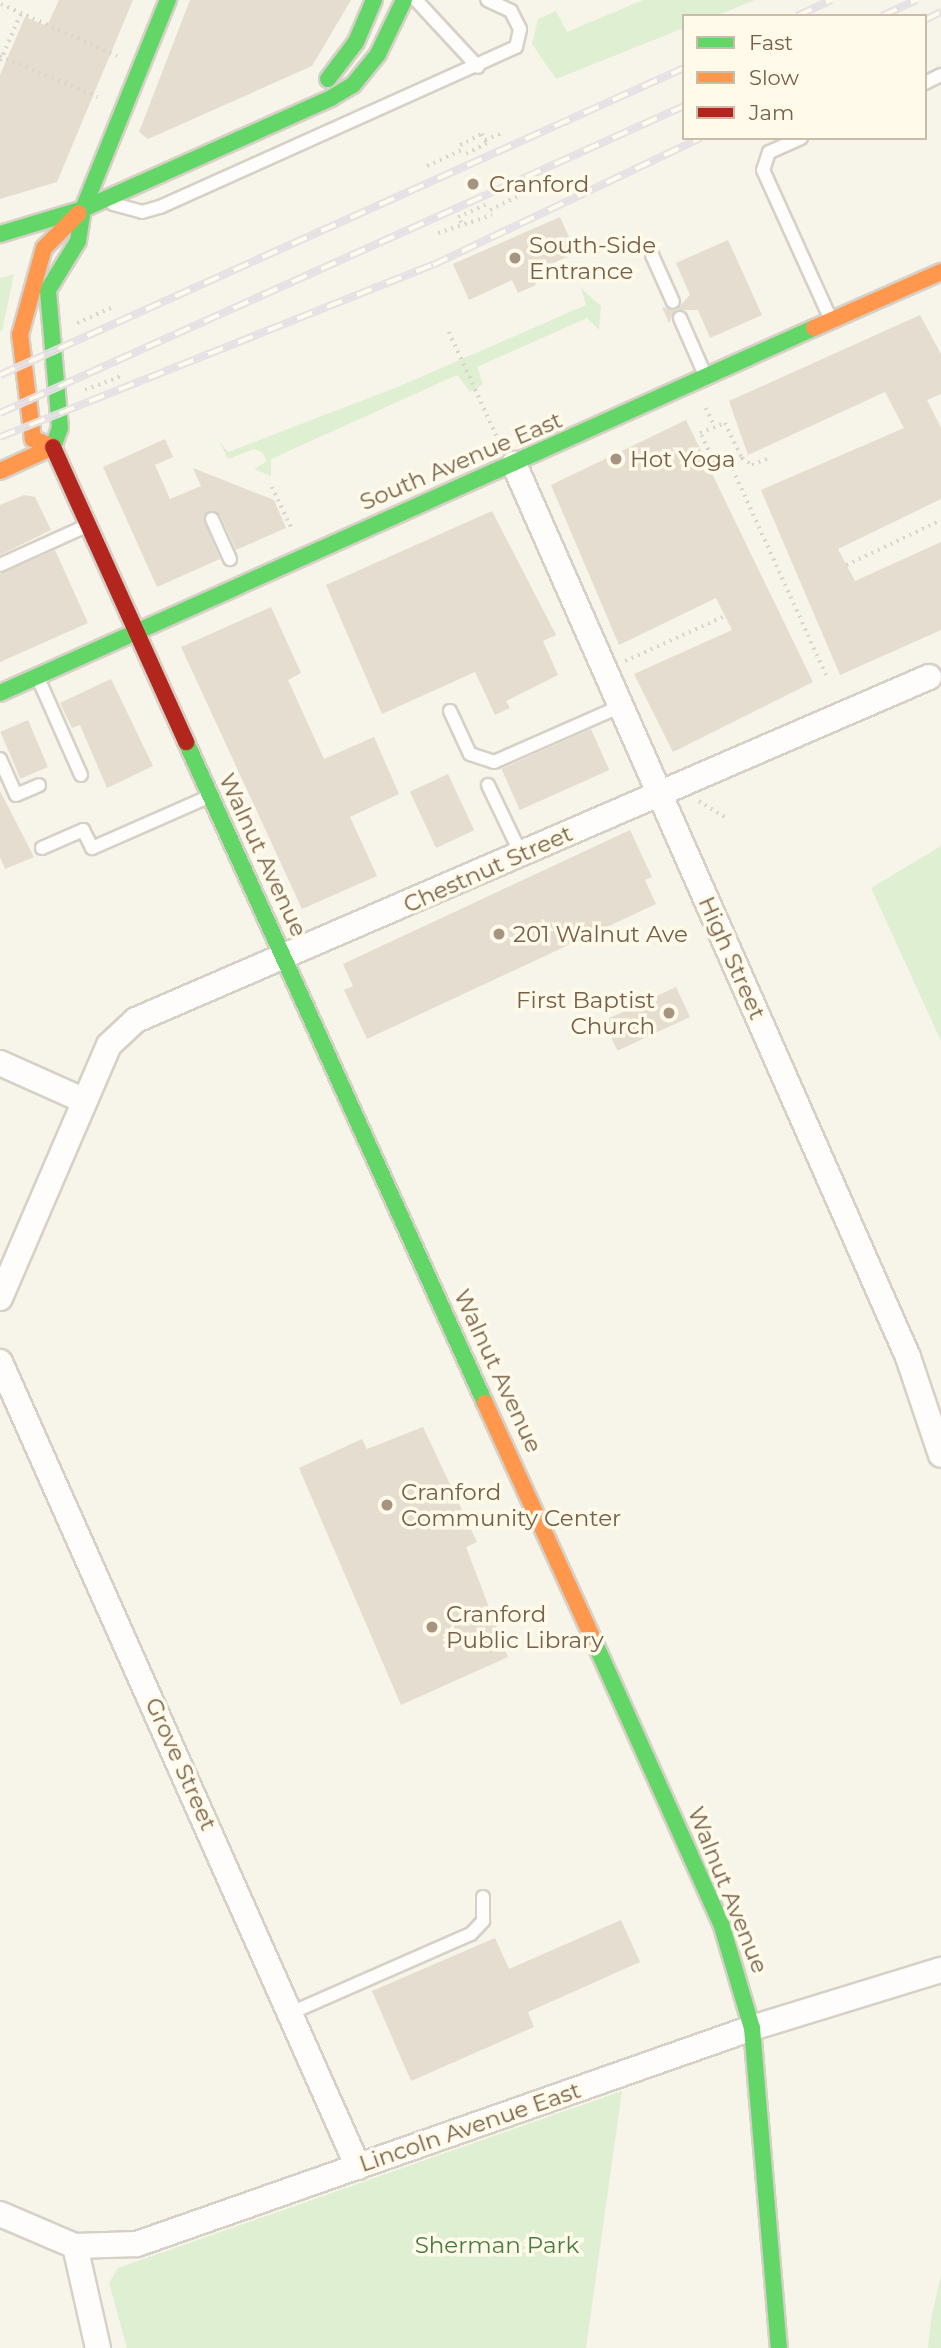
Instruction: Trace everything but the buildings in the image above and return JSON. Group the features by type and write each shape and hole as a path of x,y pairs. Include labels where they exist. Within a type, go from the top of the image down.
{"street":[{"path":"0,471 53,447 60,428 46,303 78,241 83,209 168,0"},
{"path":"296,112 341,67 374,0"},
{"path":"0,234 103,201 353,85 378,54 404,0"},
{"path":"53,447 33,439 27,415 23,313 44,248 83,209"},
{"name":"South Avenue East","path":"0,693 133,628 514,464 941,272"},
{"name":"Walnut Avenue","path":"53,447 721,1923 752,2028 779,2348"},
{"name":"High Street","path":"514,464 908,1357 941,1455"},
{"name":"Chestnut Street","path":"0,1298 109,1045 136,1020 286,958 929,677"},
{"path":"0,1063 85,1101"},
{"name":"Grove Street","path":"0,1362 293,2012 358,2167"},
{"name":"Lincoln Avenue East","path":"0,2214 75,2246 137,2244 752,2028 941,1970"},
{"path":"75,2246 98,2348"}],"lane":[{"path":"416,0 478,67"},
{"path":"103,201 142,212 160,207 478,67 516,47 520,29 510,11 487,0"},
{"path":"796,140 769,152 763,170 831,320"},
{"path":"652,255 673,302"},
{"path":"680,318 707,378"},
{"path":"212,519 230,559"},
{"path":"0,565 87,526"},
{"path":"37,675 81,775"},
{"path":"450,711 470,754 494,762 621,706"},
{"path":"0,759 16,795 39,785"},
{"path":"488,785 521,854"},
{"path":"42,848 83,830 92,848 211,796"},
{"path":"293,2012 471,1934 483,1922 483,1898"}],"path":[{"path":"1,4 117,56"},
{"path":"21,13 1,58 100,97"},
{"path":"427,166 502,133"},
{"path":"462,150 482,134 485,140"},
{"path":"490,210 517,197"},
{"path":"487,204 458,217 463,228 492,215"},
{"path":"438,233 461,223"},
{"path":"69,327 114,306"},
{"path":"449,331 499,441"},
{"path":"76,393 124,375"},
{"path":"706,408 715,427"},
{"path":"741,458 717,469 700,433 725,423 741,458 752,465 771,457"},
{"path":"730,463 828,679"},
{"path":"272,487 293,531"},
{"path":"846,565 939,521"},
{"path":"624,661 725,616"}],"green space":[{"path":"643,0 755,0 721,14 682,14 682,29 556,79 532,44 538,19 556,11 567,32"},
{"path":"14,274 2,331 0,331 0,278"},
{"path":"581,288 601,306 599,330 587,318 477,367 483,384 470,392 457,375 271,459 271,476 254,469 266,462 263,453 254,449 228,459 219,441 228,452 400,386 586,305"},
{"path":"941,846 941,1041 871,888"},
{"name":"Sherman Park","path":"622,2091 586,2348 127,2348 109,2283 118,2268"},
{"path":"941,2275 941,2348 928,2348 931,2319"}],"railway":[{"path":"801,14 832,0"},
{"path":"886,14 917,0"},
{"path":"927,19 941,12"},
{"path":"0,375 682,69"},
{"path":"0,413 682,107"},
{"path":"0,437 433,265 697,140"}],"traffic: fast":[{"path":"53,447 60,428 48,290 78,241 83,209 168,0"},
{"path":"328,79 356,42 374,0"},
{"path":"0,234 83,209 331,98 353,85 378,54 404,0"},
{"path":"0,693 814,328"},
{"path":"186,742 485,1403"},
{"path":"594,1641 721,1923 752,2028 779,2348"}],"traffic: slow":[{"path":"53,447 33,439 20,335 44,248 79,213"},
{"path":"814,328 941,272"},
{"path":"0,471 53,447"},
{"path":"485,1403 594,1641"}],"traffic: jam":[{"path":"53,447 186,742"}],"place":[{"name":"Cranford","path":"473,184"},
{"name":"South-Side Entrance","path":"515,258"},
{"name":"Hot Yoga","path":"616,459"},
{"name":"201 Walnut Ave","path":"499,934"},
{"name":"First Baptist Church","path":"669,1013"},
{"name":"Cranford Community Center","path":"387,1505"},
{"name":"Cranford Public Library","path":"432,1627"}]}
